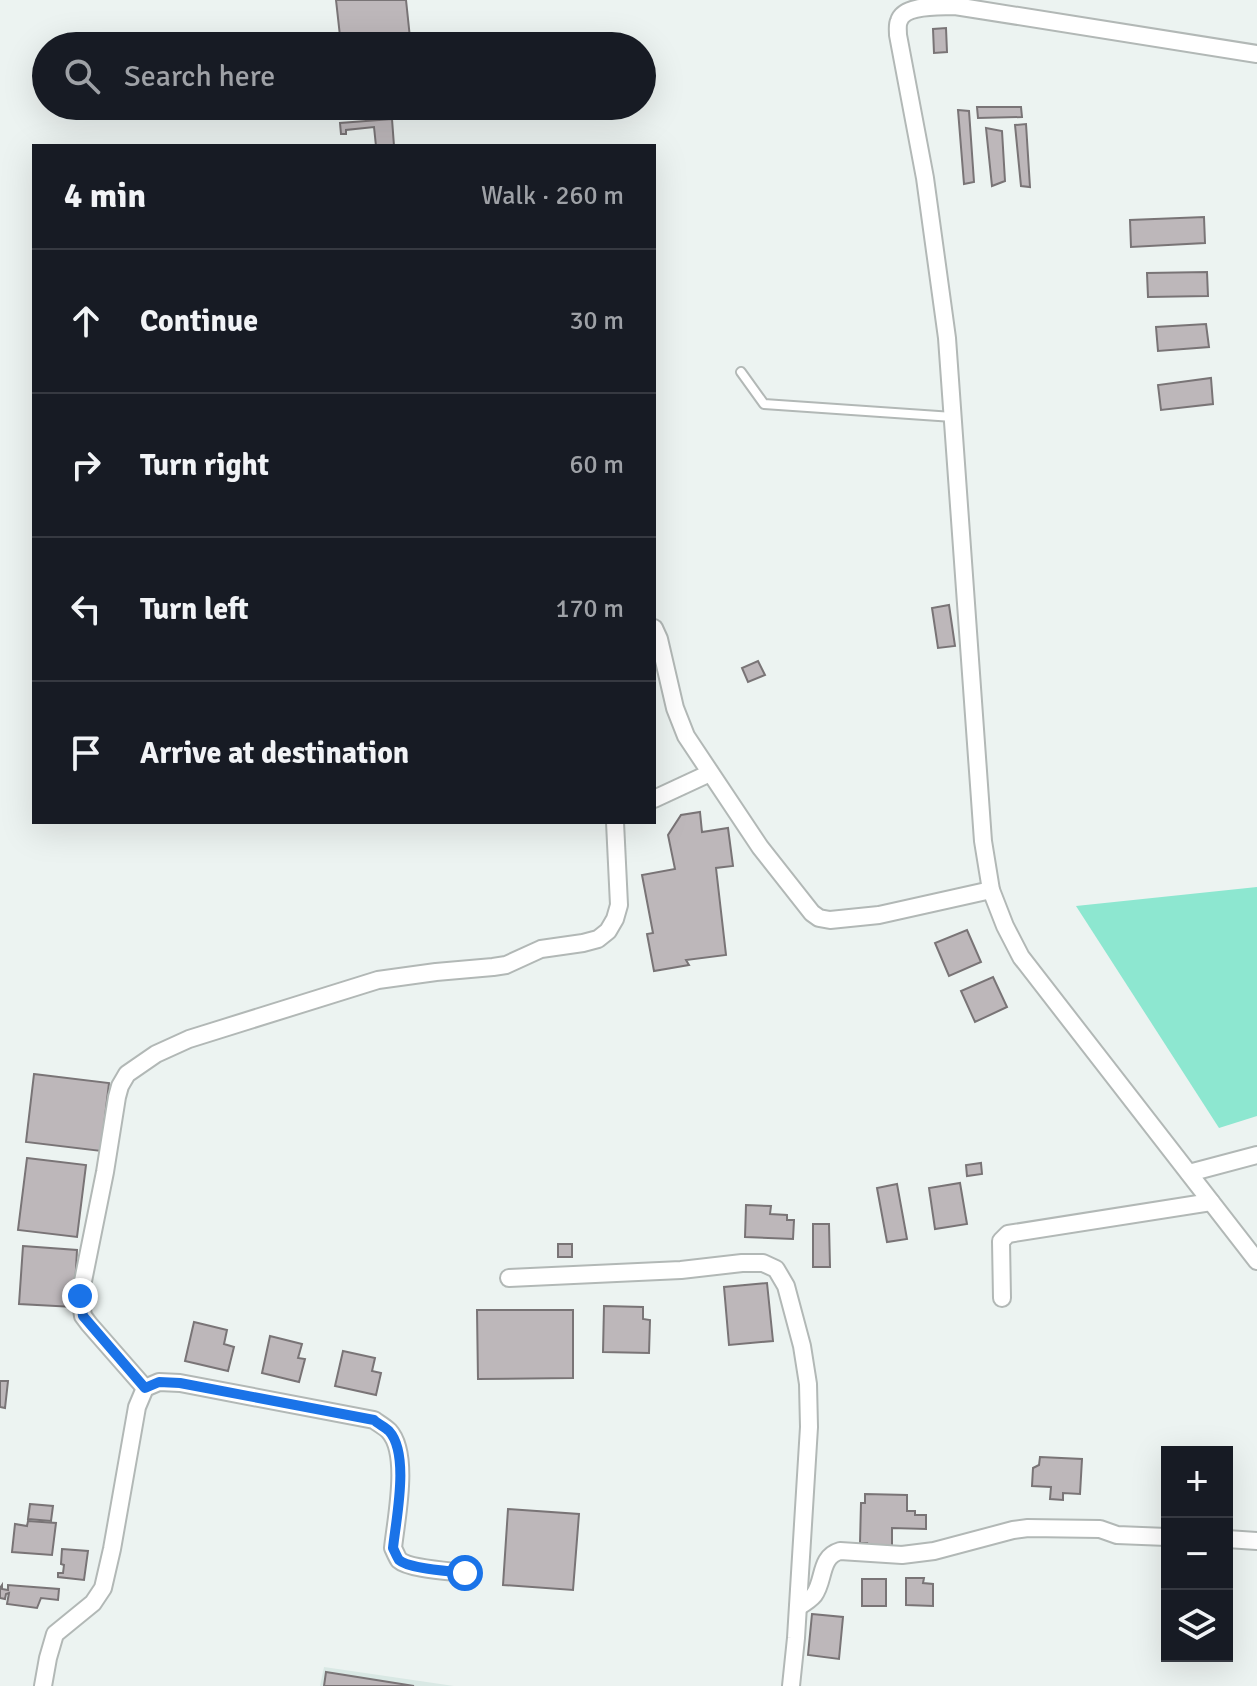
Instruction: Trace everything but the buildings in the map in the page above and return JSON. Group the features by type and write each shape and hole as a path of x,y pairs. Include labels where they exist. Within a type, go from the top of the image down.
{"street":[{"path":"1257,54 955,6 917,8 904,12 899,21 898,35 925,178 947,338 983,841 991,890 1021,957 1257,1261"},
{"path":"656,632 675,708 686,736 760,847 803,903 819,918 830,920 879,915 991,890"},
{"path":"656,798 710,773"},
{"path":"145,1388 89,1324 81,1307 83,1280 117,1097 127,1074 156,1054 189,1039 378,980 506,965 541,949 598,939 608,931 619,905 615,824"},
{"path":"1189,1173 1257,1155"},
{"path":"1002,1298 1001,1241 1008,1234 1211,1202"},
{"path":"509,1278 681,1270 742,1263 763,1263 776,1269 786,1286 802,1346 808,1384 809,1427 791,1686"},
{"path":"43,1686 55,1634 93,1603 103,1588 137,1407 145,1388 159,1382 180,1383 374,1420 390,1432 398,1448 400,1471 393,1548 398,1558 413,1566 465,1573"},
{"path":"798,1607 813,1597 826,1561 833,1553 840,1551 902,1555 934,1551 1028,1528 1100,1529 1117,1535 1161,1537"},
{"path":"1233,1539 1257,1541"}],"lane":[{"path":"741,372 764,404 953,417"}],"shaded area":[{"path":"324,1667 454,1686 320,1686"}],"green space":[{"path":"1257,887 1257,1116 1219,1128 1076,906"}],"route":[{"path":"80,1296 83,1316 145,1388 159,1382 180,1383 374,1420 390,1432 398,1448 400,1471 393,1548 398,1558 413,1566 465,1573"}]}
